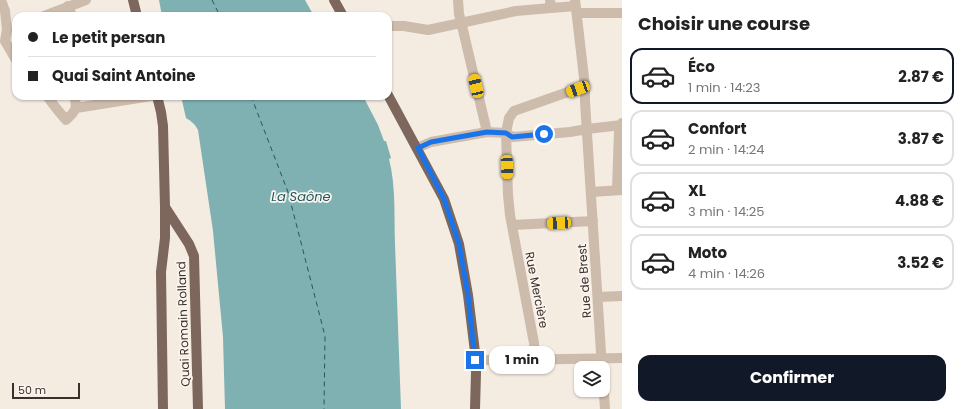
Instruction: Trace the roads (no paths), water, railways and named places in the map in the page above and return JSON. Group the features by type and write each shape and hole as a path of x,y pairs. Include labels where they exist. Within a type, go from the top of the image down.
{"main road":[{"path":"133,0 136,12"},
{"path":"334,0 341,12"},
{"path":"158,100 163,126 165,208"},
{"path":"391,100 418,148 444,199 459,244 468,295 475,360 475,409"},
{"name":"Quai Romain Rolland","path":"163,409 161,272 165,238 165,208"},
{"name":"Quai Romain Rolland","path":"165,208 189,244 194,256 198,409"}],"street":[{"path":"1,0 5,11 8,30 4,41 12,54"},
{"path":"70,11 86,0"},
{"path":"458,0 461,23 487,132"},
{"path":"392,26 404,26 428,30 550,4 576,6 622,13"},
{"name":"Rue de Brest","path":"576,6 585,86 602,361"},
{"name":"Rue Mercière","path":"535,359 534,343 508,198 506,133 509,118 514,111 585,86"},
{"path":"50,100 66,120 76,108 75,100"},
{"path":"76,108 126,100"},
{"path":"418,148 431,142 487,132 506,133 513,137 570,132 622,124"},
{"path":"591,192 619,190 619,130 622,124"},
{"path":"512,226 593,221"},
{"path":"598,297 622,296"},
{"path":"610,362 622,358"},
{"path":"512,360 535,359 574,362"},
{"path":"475,360 492,360"},
{"path":"604,397 605,409"}],"water":[{"path":"159,0 305,0 312,12 161,12"},
{"name":"La Saône","path":"182,100 365,100 378,125 384,141 386,141 391,158 389,159 393,180 401,409 225,409 223,337 213,231 198,130 193,123 186,118"}],"tunnel":[{"path":"492,360 513,360"}]}
